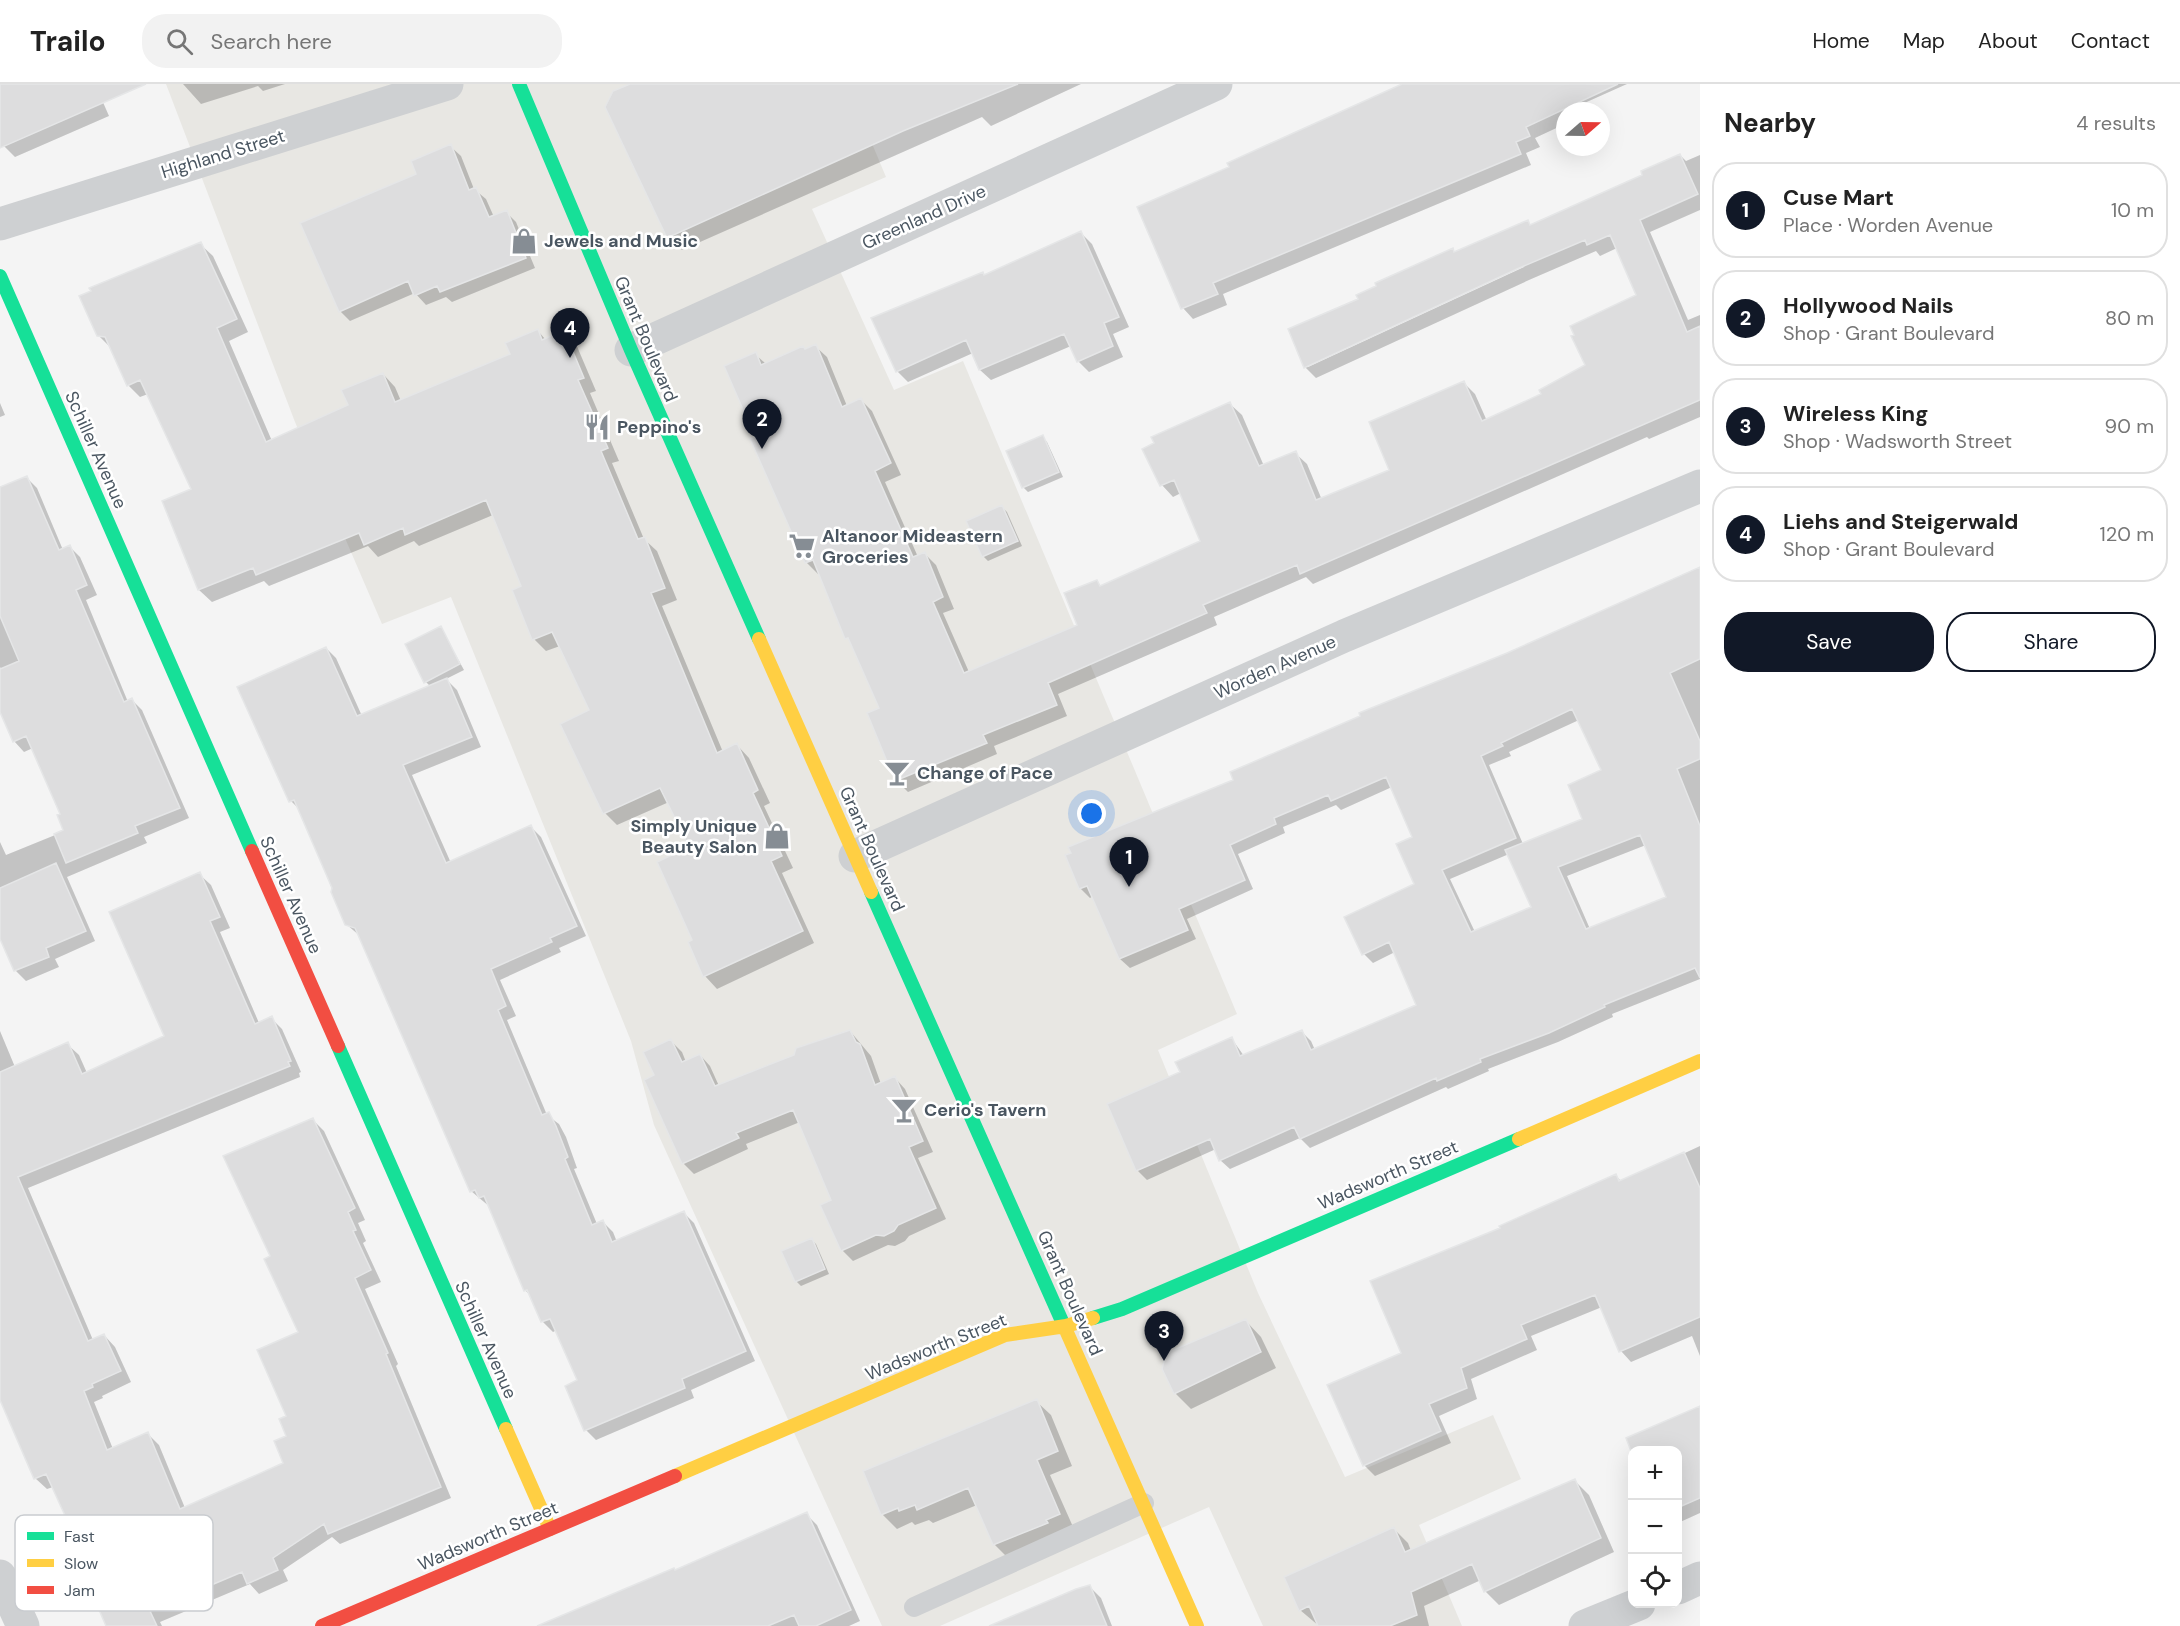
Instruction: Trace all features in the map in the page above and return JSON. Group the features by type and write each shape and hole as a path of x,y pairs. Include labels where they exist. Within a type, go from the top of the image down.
{"street":[{"name":"Highland Street","path":"0,224 447,84"},
{"name":"Grant Boulevard","path":"519,84 631,350 1197,1626"},
{"name":"Greenland Drive","path":"631,350 1216,84"},
{"name":"Schiller Avenue","path":"0,276 550,1529"},
{"name":"Worden Avenue","path":"855,856 1344,636 1700,486"},
{"name":"Wadsworth Street","path":"322,1626 1005,1335 1065,1326 1122,1309 1700,1061"},
{"path":"0,1576 15,1609"},
{"path":"1682,1586 1700,1578"},
{"path":"1585,1626 1629,1608"},
{"path":"16,1611 23,1626"}],"lane":[{"path":"914,1607 1144,1503"}],"shaded area":[{"path":"166,84 847,84 886,177 812,209 894,390 963,361 1237,1014 1158,1050 1258,1293 1345,1477 1493,1415 1521,1479 1419,1525 1462,1626 1263,1626 1209,1507 940,1626 882,1626 654,1125 631,1041 451,597 382,624 295,422"}],"building":[{"path":"0,84 146,84 0,148"},
{"path":"630,84 1018,84 903,131 667,238 605,107 613,91"},
{"path":"1402,84 1618,84 1579,102 1556,102 1556,113 1526,127 1530,136 1516,142 1521,154 1213,283 1218,294 1181,309 1137,207 1229,167 1227,163"},
{"path":"451,144 469,190 476,187 489,217 507,210 526,258 440,292 437,286 414,296 408,281 339,312 300,223 416,174 411,161"},
{"path":"1680,154 1698,194 1640,220 1687,332 1700,326 1700,400 1300,574 1297,565 1203,605 1207,613 1048,683 1057,705 983,735 987,743 895,781 867,713 879,708 848,638 845,639 813,560 805,563 750,439 755,437 724,366 756,352 761,365 803,346 805,349 816,344 842,407 861,398 891,463 875,471 913,557 925,552 943,597 933,602 964,673 1077,625 1064,593 1097,580 1100,586 1200,541 1174,480 1160,486 1142,449 1154,443 1151,437 1230,402 1259,466 1296,451 1316,500 1389,470 1369,422 1464,381 1482,421 1541,394 1539,390 1585,365 1571,336 1574,335 1570,326 1636,295 1610,235 1587,245 1585,240 1517,269 1304,368 1288,329 1358,299 1356,295 1376,286 1375,283 1453,248 1454,252 1528,220 1530,225 1642,175 1641,171"},
{"path":"1081,231 1119,317 1104,323 1113,346 1077,362 1064,334 979,370 966,340 896,372 871,318 983,272 984,275"},
{"path":"201,242 237,319 217,328 266,442 348,405 341,390 383,373 395,402 510,354 505,343 538,329 542,340 564,330 584,378 578,380 608,448 601,451 638,539 645,537 665,588 651,593 717,753 737,743 758,790 753,793 782,856 771,861 803,931 703,977 688,942 692,940 657,862 689,847 660,788 603,814 560,724 589,710 552,632 532,640 512,590 521,586 486,500 405,535 403,528 364,545 359,533 256,575 253,568 198,590 162,501 191,489 140,380 127,386 105,337 97,336 79,296 91,291 89,288"},
{"path":"1043,435 1059,472 1022,488 1006,451"},
{"path":"27,476 59,550 70,545 87,585 76,590 124,702 132,698 180,808 135,826 138,833 66,863 54,834 63,830 57,815 60,814 26,736 13,742 0,712 0,669 19,661 0,616 0,487"},
{"path":"1002,505 1018,541 982,557 966,521"},
{"path":"1700,567 1700,659 1670,673 1700,741 1700,759 1677,769 1700,826 1700,978 1695,968 1604,1005 1605,1007 1549,1033 1480,1059 1481,1062 1437,1081 1436,1078 1300,1139 1294,1127 1219,1161 1210,1139 1136,1171 1107,1104 1180,1072 1175,1062 1232,1037 1240,1056 1302,1030 1311,1050 1416,1005 1389,942 1362,955 1344,917 1414,884 1396,844 1412,837 1386,777 1331,801 1328,795 1274,818 1276,824 1230,845 1245,880 1179,909 1188,930 1119,959 1087,886 1079,889 1065,855 1071,853 1068,847 1233,780 1230,772 1360,716 1359,713 1507,653","holes":["1572,709 1601,770 1568,785 1582,819 1505,850 1531,907 1471,932 1442,870 1516,838 1481,756 1503,746 1501,743","1640,835 1666,897 1586,929 1558,867"]},
{"path":"441,626 460,664 424,683 405,644"},
{"path":"326,647 357,716 447,678 472,737 403,765 446,863 531,825 577,926 550,938 552,942 491,969 506,1006 498,1010 542,1115 549,1112 556,1126 568,1157 565,1159 592,1225 603,1220 612,1242 684,1211 746,1351 682,1379 685,1388 584,1431 565,1386 577,1380 550,1319 541,1322 527,1290 524,1291 484,1196 479,1198 475,1190 470,1192 355,928 345,925 331,892 332,888 294,800 289,802 237,687"},
{"path":"56,863 86,931 46,948 49,957 14,971 0,939 0,888"},
{"path":"200,872 220,917 210,921 255,1024 272,1016 291,1061 288,1062 290,1066 18,1177 88,1341 104,1334 121,1371 92,1384 93,1387 84,1391 107,1450 148,1432 180,1509 283,1463 274,1441 286,1436 279,1419 286,1416 257,1350 298,1332 264,1259 270,1256 223,1156 313,1118 355,1208 348,1212 356,1230 353,1231 371,1270 355,1278 388,1353 386,1354 441,1487 328,1534 324,1524 273,1558 278,1570 247,1584 242,1572 213,1584 213,1515 65,1515 46,1474 34,1479 0,1400 0,1072 68,1042 82,1074 164,1036 109,912"},
{"path":"850,1030 856,1042 860,1044 875,1085 895,1076 923,1141 909,1147 936,1208 898,1225 894,1231 884,1236 876,1235 841,1251 820,1205 831,1200 793,1110 736,1133 739,1138 682,1164 644,1080 654,1075 643,1052 671,1039 682,1062 700,1054 715,1086 794,1055 796,1048"},
{"path":"1684,1152 1700,1188 1700,1317 1619,1352 1595,1295 1521,1325 1527,1339 1461,1368 1467,1388 1429,1404 1441,1431 1363,1466 1327,1385 1401,1353 1370,1281 1500,1228 1499,1226 1616,1174 1619,1181"},
{"path":"812,1238 825,1269 795,1282 781,1251"},
{"path":"1246,1319 1261,1352 1174,1394 1162,1369 1166,1353"},
{"path":"1037,1399 1058,1451 1037,1460 1060,1514 1046,1520 1048,1523 993,1545 968,1488 917,1510 915,1505 899,1511 898,1508 881,1515 863,1471"},
{"path":"1700,1406 1700,1498 1682,1506 1682,1446 1629,1446 1626,1438"},
{"path":"1575,1479 1601,1538 1484,1592 1472,1564 1411,1592 1417,1615 1390,1626 1318,1626 1309,1606 1299,1611 1284,1577 1394,1527 1405,1552"},
{"path":"807,1512 851,1610 816,1626 799,1626 794,1615 768,1626 537,1626 674,1568 675,1570"},
{"path":"1090,1585 1107,1626 989,1626 1076,1589"},
{"path":"100,1611 150,1611 157,1626 106,1626"}],"traffic: fast":[{"path":"519,84 631,350 759,639"},
{"path":"0,276 252,851"},
{"path":"871,892 1065,1328"},
{"path":"338,1046 506,1429"},
{"path":"1093,1318 1122,1309 1519,1139"}],"traffic: slow":[{"path":"759,639 871,892"},
{"path":"1519,1139 1700,1061"},
{"path":"675,1476 1005,1335 1066,1326 1093,1318"},
{"path":"1065,1328 1197,1626"},
{"path":"506,1429 550,1529"}],"traffic: jam":[{"path":"252,851 338,1046"},
{"path":"322,1626 675,1476"}],"place":[{"name":"Jewels and Music","path":"524,241"},
{"name":"Liehs and Steigerwald","path":"570,358"},
{"name":"Peppino's","path":"597,427"},
{"name":"Hollywood Nails","path":"762,449"},
{"name":"Altanoor Mideastern Groceries","path":"802,546"},
{"name":"Change of Pace","path":"897,773"},
{"name":"Simply Unique Beauty Salon","path":"777,836"},
{"name":"Cuse Mart","path":"1129,887"},
{"name":"Cerio's Tavern","path":"904,1110"},
{"name":"Wireless King","path":"1164,1361"}]}
